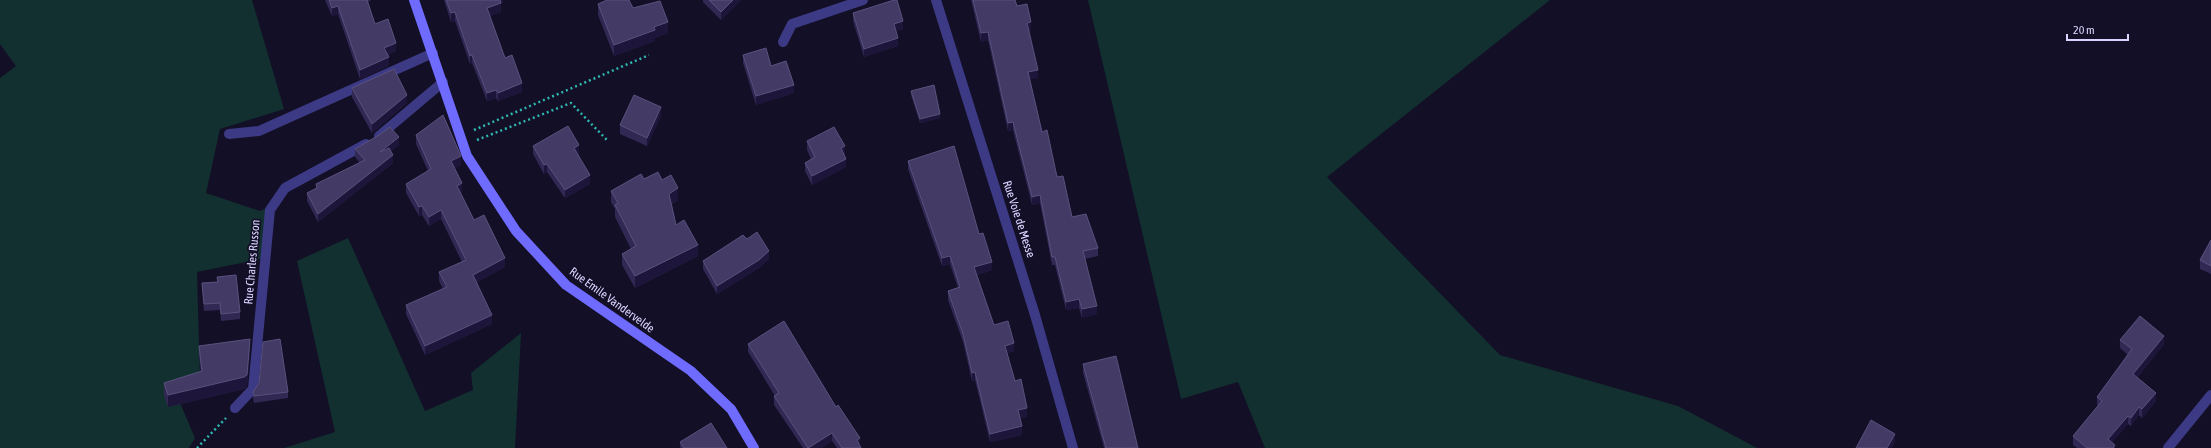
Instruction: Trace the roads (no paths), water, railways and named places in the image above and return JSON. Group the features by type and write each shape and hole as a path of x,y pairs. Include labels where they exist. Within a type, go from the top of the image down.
{"street":[{"name":"Rue Emile Vandervelde","path":"414,0 444,82 467,156 516,231 566,285 691,372 731,409 754,448"},
{"path":"783,42 792,24 863,0"},
{"name":"Rue Voie de Messe","path":"936,0 1035,315 1073,448"},
{"path":"229,134 259,131 433,53"},
{"name":"Rue Charles Russon","path":"235,408 253,389 270,210 285,188 376,138 444,82"},
{"path":"2168,448 2211,395"}]}
